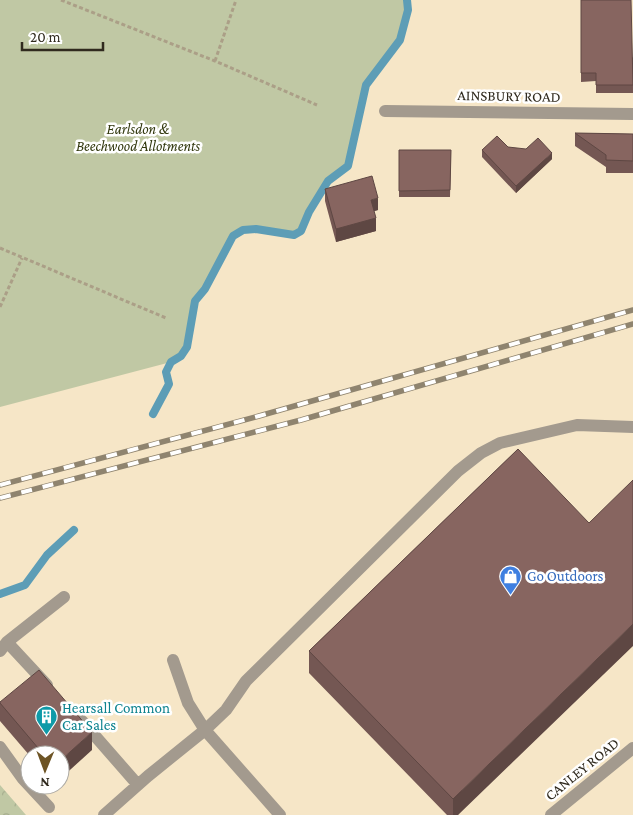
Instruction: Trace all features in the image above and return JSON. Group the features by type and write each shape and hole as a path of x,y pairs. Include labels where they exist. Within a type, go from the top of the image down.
{"street":[{"name":"AINSBURY ROAD","path":"385,111 633,114"},
{"path":"104,815 226,710 246,681 451,478 482,453 500,443 577,425 633,427"},
{"path":"54,692 4,647 64,597"},
{"path":"173,660 188,703 205,730 280,815"},
{"path":"74,713 138,785"},
{"path":"0,746 23,779 49,807"},
{"name":"CANLEY ROAD","path":"551,815 633,748"}],"path":[{"path":"61,0 215,61 317,105"},
{"path":"215,61 236,0"},
{"path":"0,248 166,318"},
{"path":"0,307 22,258"}],"green space":[{"name":"Earlsdon & Beechwood Allotments","path":"0,0 407,0 408,10 400,40 366,86 348,166 336,175 321,192 309,212 303,228 299,232 288,235 250,229 236,233 230,239 210,279 196,300 190,319 188,341 180,355 171,362 0,407"},
{"path":"0,785 26,815 0,815"}],"building":[{"path":"581,0 631,0 633,85 596,85 596,73 581,73"},
{"path":"575,133 633,134 633,161 606,160 606,155"},
{"path":"497,136 508,147 526,149 538,138 552,153 516,186 482,150"},
{"path":"399,150 451,150 450,190 399,191"},
{"path":"372,176 378,198 371,200 376,218 336,229 325,189"},
{"name":"Go Outdoors","path":"518,449 589,523 633,480 633,624 453,799 309,651"},
{"name":"Hearsall Common Car Sales","path":"39,670 92,732 70,752 70,745 36,745 0,702"}],"waterway":[{"path":"153,414 169,384 166,372 171,362 181,356 187,347 195,301 205,289 233,236 243,230 256,229 294,235 301,231 309,212 328,181 348,166 366,85 400,40 408,10 407,0"},
{"path":"0,594 25,585 47,555 74,530"}],"railway":[{"path":"0,485 259,416 633,310"},
{"path":"0,498 301,420 633,324"}],"place":[{"name":"Go Outdoors","path":"511,595"},
{"name":"Hearsall Common Car Sales","path":"46,736"}]}
